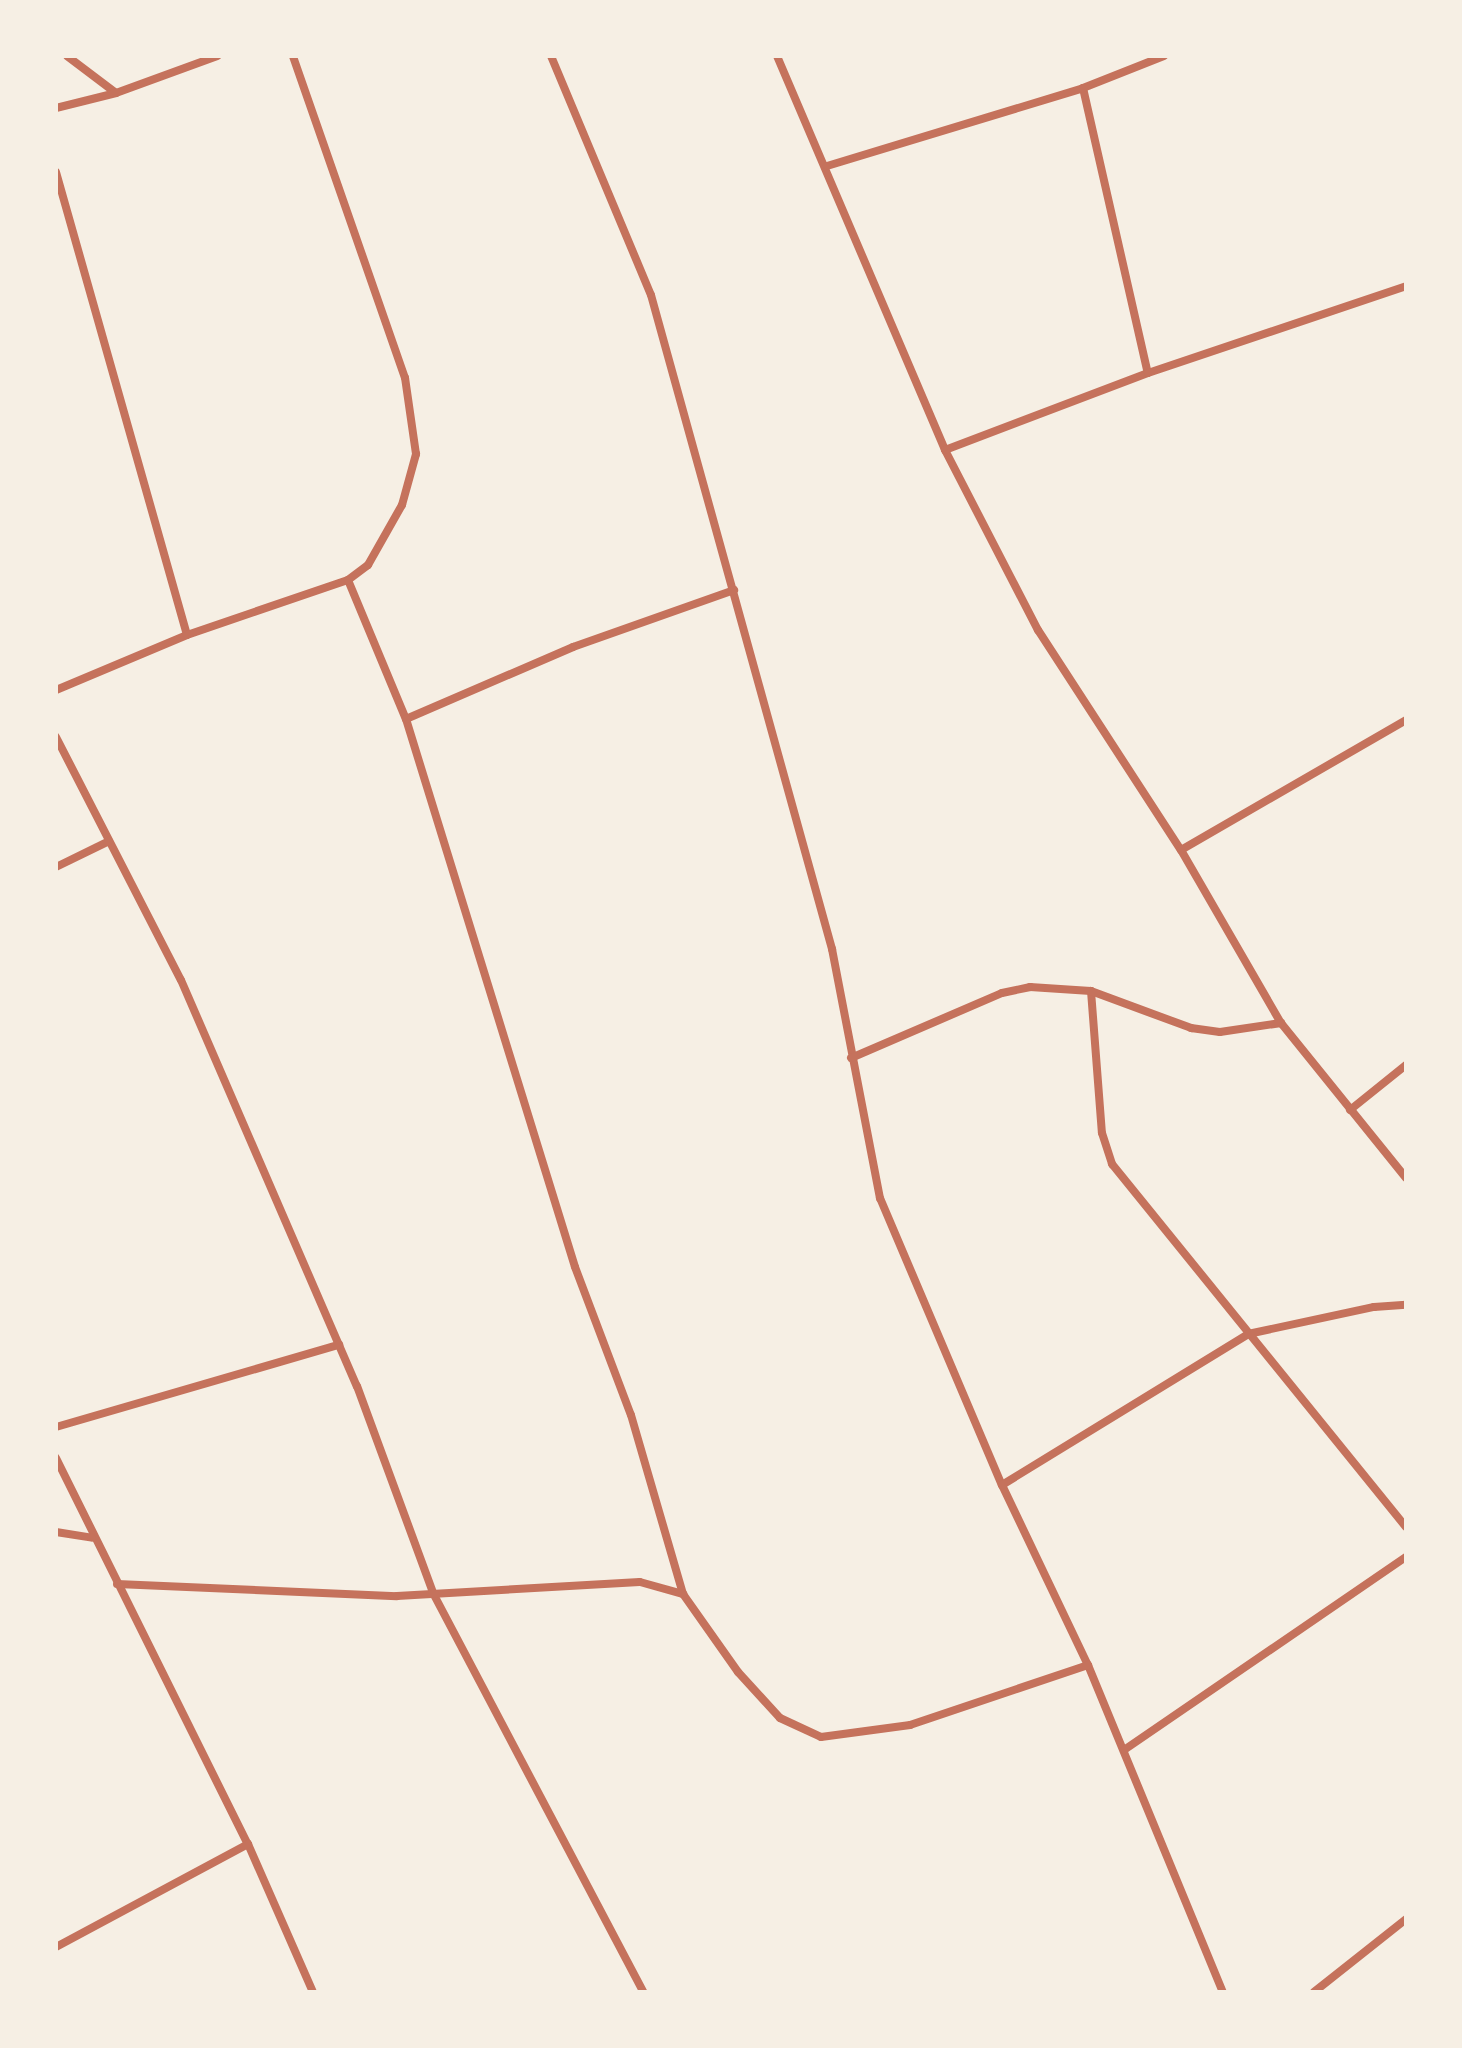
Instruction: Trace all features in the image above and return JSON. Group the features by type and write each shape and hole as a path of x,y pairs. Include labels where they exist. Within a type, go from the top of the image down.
{"street":[{"path":"67,56 116,93"},
{"path":"56,108 116,93 217,56"},
{"path":"56,690 187,635 348,580 368,565 402,505 416,454 414,414 293,56"},
{"path":"551,56 651,295 832,949 880,1198 1002,1485 1088,1665 1223,1992"},
{"path":"777,56 827,166 945,450 1038,630 1181,850 1281,1023 1406,1178"},
{"path":"827,166 1083,88 1164,56"},
{"path":"1083,88 1148,373"},
{"path":"56,172 187,635"},
{"path":"945,450 1148,373 1406,286"},
{"path":"348,580 406,719 575,1267 631,1415 683,1594 738,1672 780,1718 821,1737 910,1725 1088,1665"},
{"path":"406,719 573,647 734,590"},
{"path":"1181,850 1406,720"},
{"path":"56,737 181,980 339,1345 433,1593 643,1992"},
{"path":"56,867 109,841"},
{"path":"851,1058 1002,993 1059,985 1091,991 1191,1028 1220,1032 1281,1023"},
{"path":"1091,991 1102,1133 1112,1164 1406,1527"},
{"path":"1350,1110 1406,1065"},
{"path":"1002,1485 1248,1334 1406,1305"},
{"path":"56,1427 339,1345"},
{"path":"56,1458 92,1538 248,1844 313,1992"},
{"path":"56,1532 92,1538"},
{"path":"1124,1750 1406,1557"},
{"path":"117,1584 433,1593 640,1582 683,1594"},
{"path":"56,1947 248,1844"},
{"path":"1314,1992 1406,1919"}]}
